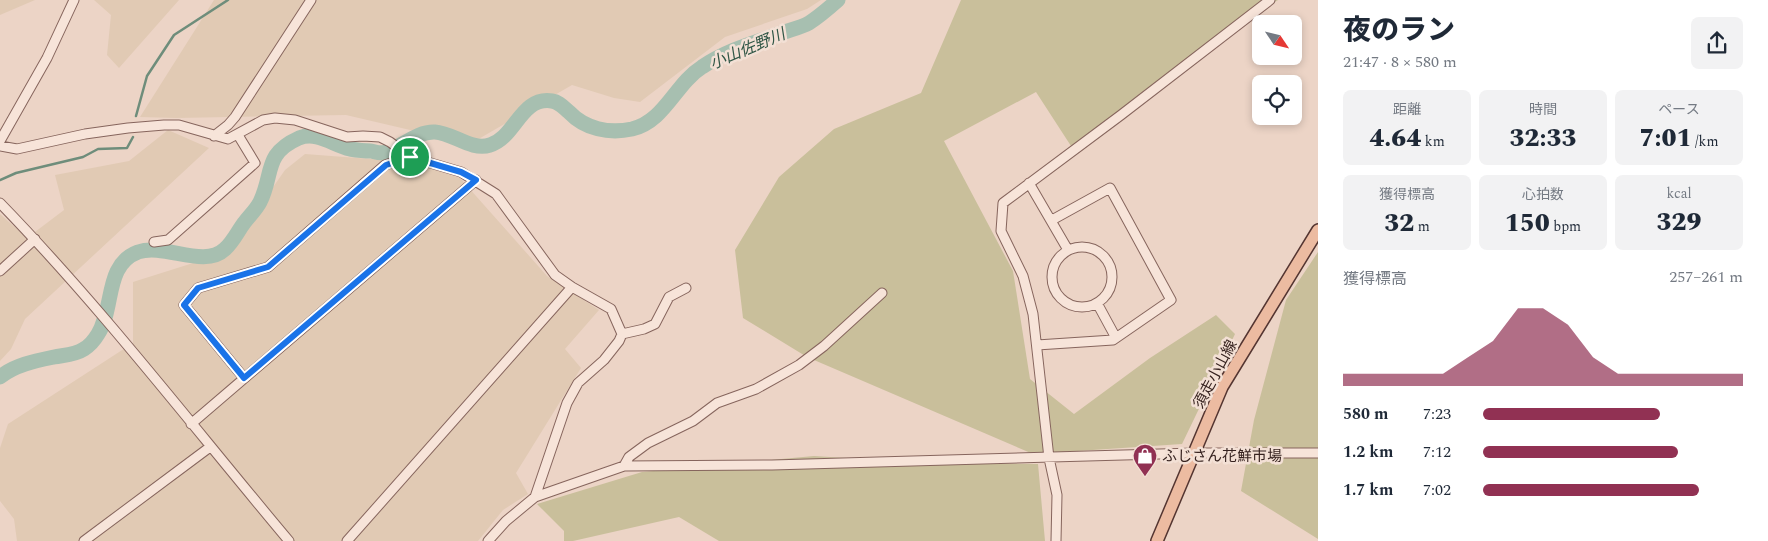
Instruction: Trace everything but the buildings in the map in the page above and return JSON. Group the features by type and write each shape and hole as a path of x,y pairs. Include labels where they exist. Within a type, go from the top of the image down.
{"main road":[{"name":"須走小山線","path":"1157,541 1222,387 1318,230"}],"street":[{"path":"0,141 47,58 74,0"},
{"path":"214,136 235,117 311,0"},
{"path":"1056,541 1057,495 1048,458 1033,314 1023,276 1001,231 1003,203 1270,0"},
{"path":"0,146 17,149 102,132 164,125 179,125 228,139 263,120 275,118 296,120 347,137 380,137 408,155 461,172 476,180 496,194 555,275 611,309 622,334 619,341 604,360 578,383 567,403 535,498"},
{"path":"154,242 168,240 255,163 238,135"},
{"path":"244,378 184,305 198,288 268,267 386,165 408,155"},
{"path":"191,424 476,180"},
{"path":"1029,183 1068,250"},
{"path":"1037,345 1113,340 1171,300 1110,188 1052,220"},
{"path":"0,203 35,239 98,312 289,541"},
{"path":"0,271 35,239"},
{"path":"1088,247 1098,251 1108,263 1112,277 1110,287 1105,296 1097,303 1078,307 1061,299 1055,291 1052,282 1055,263 1068,250 1088,247"},
{"path":"347,541 572,287"},
{"path":"622,334 644,329 655,324 669,297 686,288"},
{"path":"624,466 629,458 648,443 693,421 717,403 756,388 799,365 824,346 882,293"},
{"path":"1097,303 1116,338"},
{"path":"84,541 210,447"},
{"path":"488,541 511,516 535,498 624,466 772,465 1195,453 1318,453"}],"shaded area":[{"path":"0,0 35,0 0,15"},
{"path":"94,0 179,0 119,68 107,55 111,15"},
{"path":"214,0 821,0 807,9 725,37 640,102 614,98 572,85 470,144 346,115 140,117"},
{"path":"961,0 1278,0 1255,15 1252,15 1252,17 1167,73 1071,146 1036,92 944,141 1013,271 1030,379 1074,414 1150,358 1216,315 1235,334 1182,444 1033,454 807,357 743,318 735,250 779,177 834,129 921,93"},
{"path":"168,130 209,148 25,319 11,349 0,361 0,214 27,238 64,210 55,175 129,161"},
{"path":"305,154 410,162 460,178 547,276 599,310 565,349 581,368 516,473 528,494 503,510 478,541 17,541 14,519 0,501 0,448 8,424 133,343 133,282 228,252 285,170"},
{"path":"1318,252 1318,539 1241,491 1254,420 1286,300"},
{"path":"814,456 911,462 1038,464 1045,541 719,541 679,517 573,541 564,541 564,531 537,504 642,472"}],"waterway":[{"path":"136,116 147,76 174,35 228,0"},
{"name":"小山佐野川","path":"0,377 12,369 26,364 73,354 88,346 97,336 103,323 115,277 120,266 127,258 138,252 149,250 206,257 216,255 225,249 257,208 275,158 288,144 299,138 306,136 319,137 350,149 379,153 392,150 428,132 449,135 476,146 490,145 499,141 525,111 541,101 557,102 582,123 598,129 615,131 632,129 643,125 653,118 693,74 711,61 739,48 806,25 838,0"},
{"path":"0,180 16,173 83,157 98,149 127,148 133,137"}],"place":[{"name":"ふじさん花鮮市場","path":"1145,477"}],"route":[{"path":"410,157 461,172 476,180 244,378 184,305 198,288 268,267 386,165 410,157"}]}
